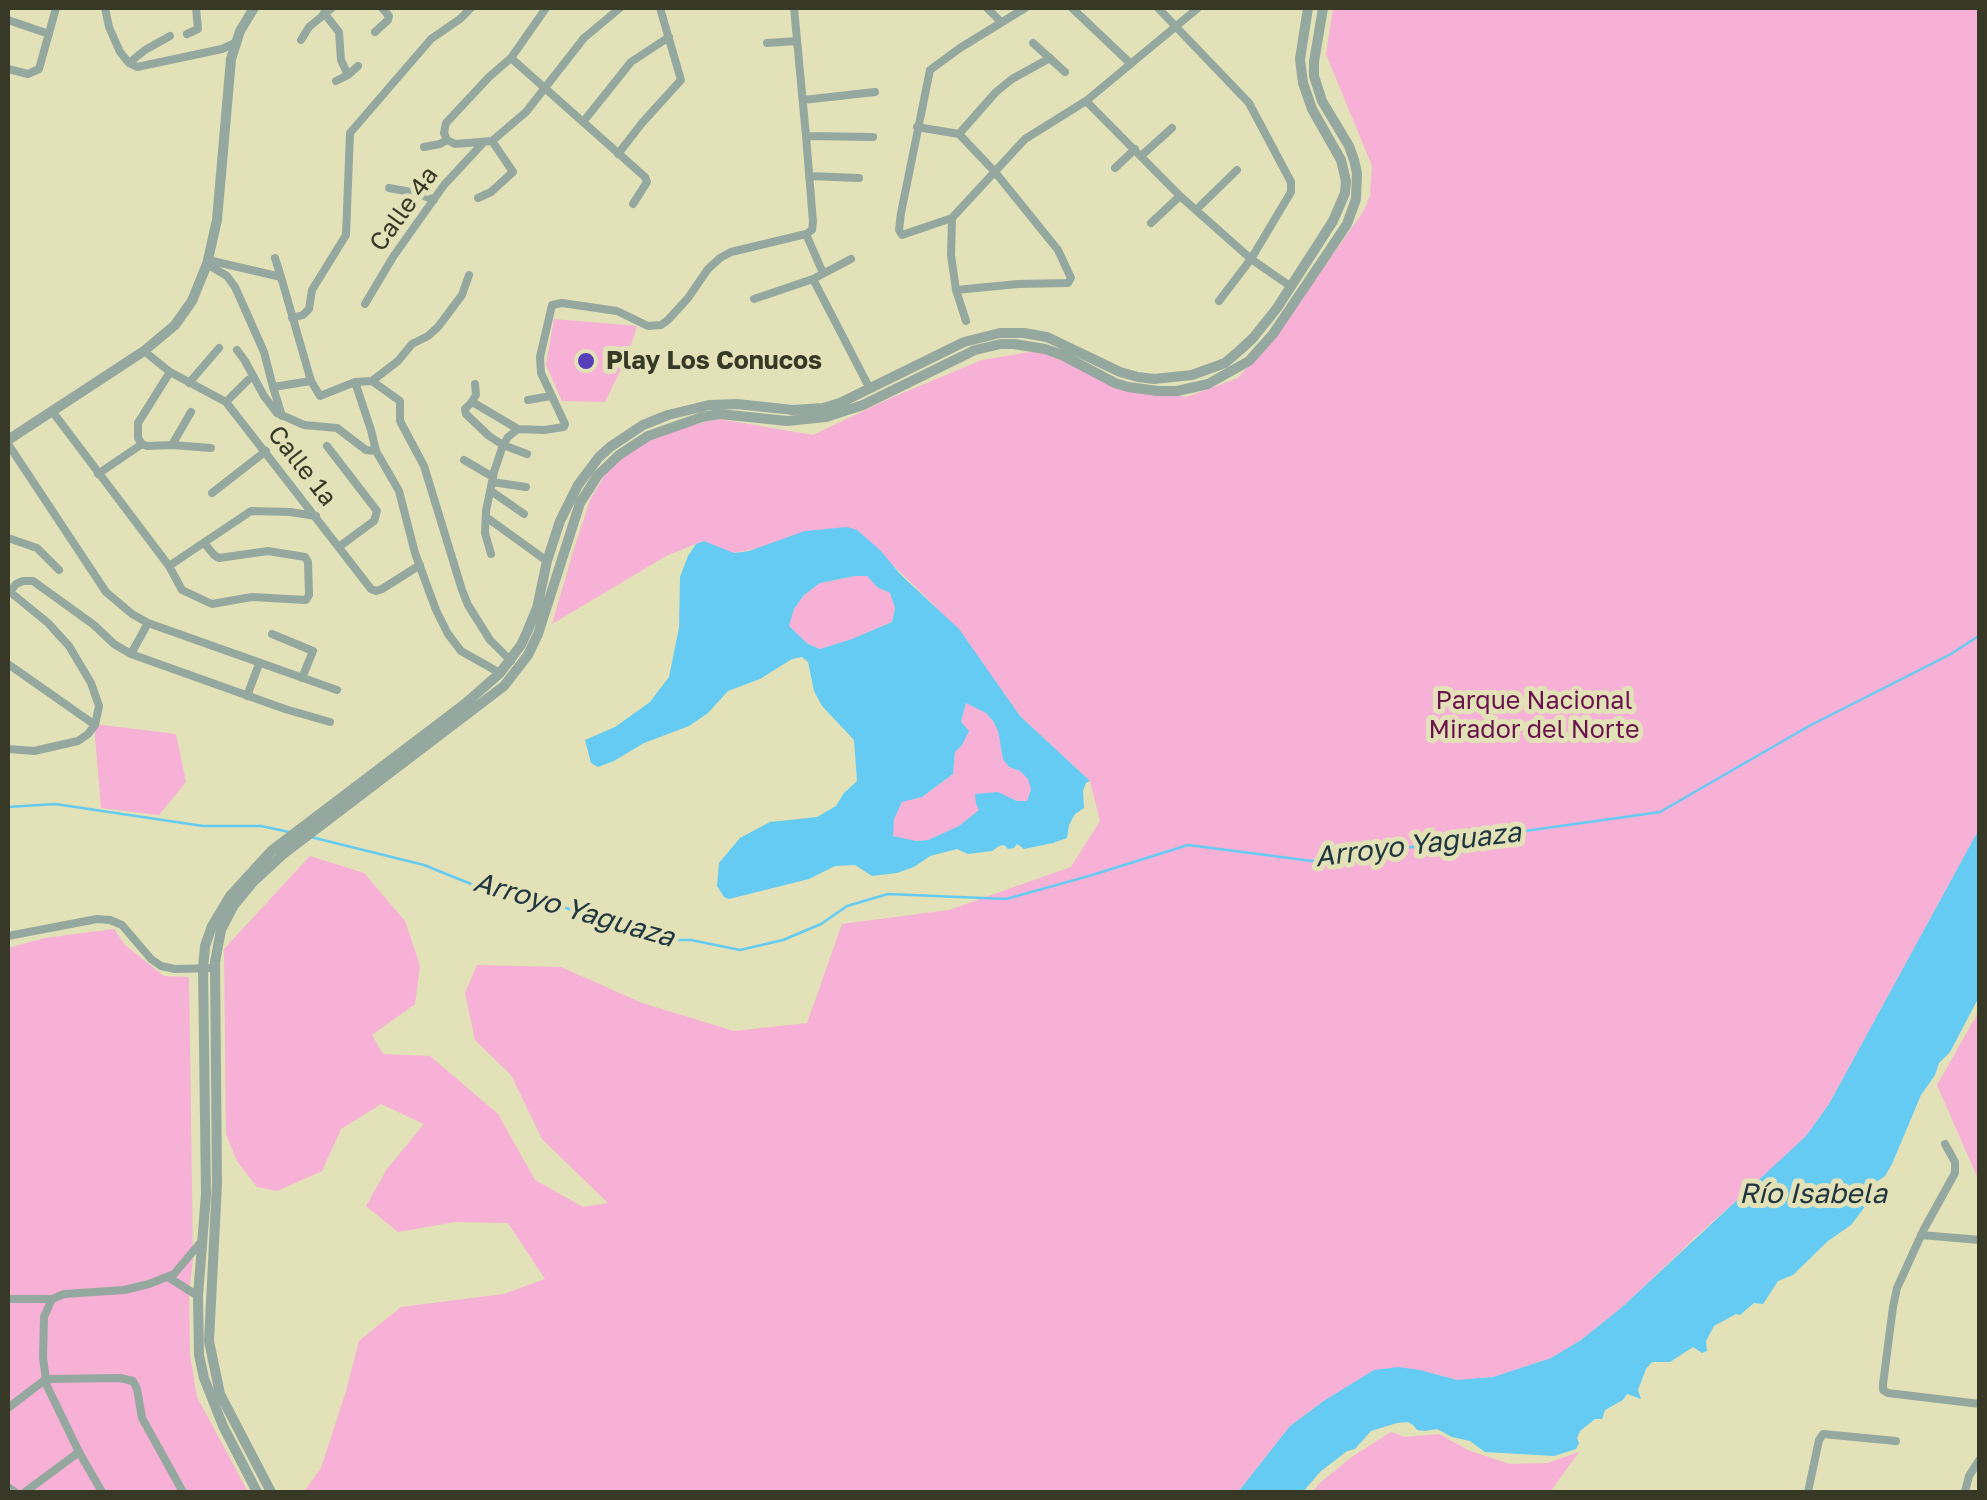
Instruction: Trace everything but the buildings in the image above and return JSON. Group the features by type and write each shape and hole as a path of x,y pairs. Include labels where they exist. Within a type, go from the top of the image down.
{"street":[{"path":"8,69 36,72 56,8"},
{"path":"105,8 115,42 129,63 136,66 235,43"},
{"path":"187,34 198,29 196,8"},
{"path":"253,8 235,43 231,64 219,207 208,262 184,314 144,351 8,442 106,592 132,614 337,690"},
{"path":"375,32 389,16 382,8"},
{"path":"292,318 308,308 312,290 346,234 350,132 431,39 471,8"},
{"path":"447,140 446,123 511,58 546,8"},
{"name":"Calle 4a","path":"365,304 392,257 462,164 526,112 584,38 620,8"},
{"path":"618,154 681,80 660,8"},
{"path":"470,403 518,428 564,427 541,373 540,357 552,305 617,311 648,326 661,325 688,298 708,269 730,252 812,230 794,8"},
{"path":"987,8 1001,22"},
{"path":"1024,8 930,70 901,213 902,235 952,218 1025,139 1086,101 1198,8"},
{"path":"1072,8 1131,64"},
{"path":"1158,8 1250,106 1291,182 1291,192 1251,259 1219,301"},
{"path":"276,853 335,816 359,791 466,703 521,645 567,504 599,457 644,425 710,404 793,410 824,408 964,342 1000,333 1047,338 1138,378 1192,376 1224,363 1239,351 1268,320 1333,221 1345,192 1344,170 1306,94 1301,71 1308,8"},
{"path":"256,1492 223,1426 199,1354 209,968 234,905 276,853 321,812 359,791 488,700 516,671 534,644 546,614 580,503 618,454 648,436 702,416 720,414 787,421 826,417 863,404 976,350 1000,344 1044,349 1104,379 1158,391 1192,389 1235,371 1256,354 1347,224 1358,187 1349,146 1322,101 1314,76 1322,8"},
{"path":"300,40 328,10 338,32 348,75"},
{"path":"8,20 49,34"},
{"path":"129,63 170,36"},
{"path":"583,122 630,62 669,37"},
{"path":"767,43 798,42"},
{"path":"1034,43 1065,72"},
{"path":"511,58 647,180 632,204"},
{"path":"959,134 996,92 1050,58"},
{"path":"336,81 358,66"},
{"path":"803,100 875,92"},
{"path":"1086,101 1180,196 1251,259 1290,286"},
{"path":"1326,134 1337,125"},
{"path":"917,126 959,134 996,172 1058,250 1071,280 1065,284 956,290"},
{"path":"1116,168 1172,128"},
{"path":"806,136 873,137"},
{"name":"Calle 4a","path":"424,146 447,140 455,144 487,142"},
{"path":"478,198 504,183 512,172 487,142"},
{"path":"1196,210 1237,170"},
{"path":"809,176 859,178"},
{"path":"389,188 434,200"},
{"path":"1151,223 1180,196"},
{"path":"952,218 951,255 966,321"},
{"path":"806,234 822,274"},
{"path":"275,258 310,381 320,396 355,382 372,381 398,361 412,344 438,327 462,295 469,275"},
{"path":"754,300 813,279 851,259"},
{"path":"208,262 280,277"},
{"path":"208,262 235,287 264,352 282,416"},
{"path":"813,279 870,388"},
{"path":"189,383 218,348"},
{"path":"237,350 272,408 282,416 304,425 338,428 366,450 376,451"},
{"name":"Calle 1a","path":"144,351 170,372 226,402 369,586 376,591 420,565"},
{"path":"170,372 138,423 138,438 146,446 211,448"},
{"path":"226,402 248,380"},
{"path":"273,387 310,381"},
{"path":"372,381 400,401 400,421 424,466 462,590 479,622 508,658"},
{"path":"355,382 376,451 402,498 436,610 461,651 496,672"},
{"path":"475,384 476,395 465,409 466,414 478,428 504,445 528,454"},
{"path":"528,400 551,396"},
{"path":"52,411 169,566 182,590 212,604 252,598 306,600 305,557 268,551 220,558 206,544"},
{"path":"172,445 191,412"},
{"path":"491,554 485,533 492,484 504,445 518,428"},
{"path":"98,474 142,444"},
{"path":"327,446 377,511 374,521 340,546"},
{"path":"212,493 266,451"},
{"path":"464,460 524,514"},
{"path":"492,484 526,487"},
{"path":"169,566 250,512 316,516"},
{"path":"486,516 546,561"},
{"path":"8,538 37,548 59,570"},
{"path":"8,750 34,751 78,740 95,726 99,706 96,693 69,646 8,592 23,580 33,581 130,654 330,722"},
{"path":"130,654 148,623"},
{"path":"272,634 316,652 302,678"},
{"path":"8,664 95,726"},
{"path":"248,696 260,664"},
{"path":"8,936 97,919 110,920 122,925 150,959 161,966 209,968"},
{"path":"209,968 217,1183 209,1341 220,1394 271,1492"},
{"path":"1945,1144 1955,1162 1955,1173 1921,1234 1898,1288 1884,1390 1980,1404"},
{"path":"1921,1234 1980,1240"},
{"path":"8,1299 52,1300 64,1294 124,1290 149,1284 174,1274 201,1242"},
{"path":"168,1277 198,1296"},
{"path":"52,1300 44,1317 43,1358 48,1386 78,1452 102,1492"},
{"path":"8,1408 46,1378 133,1381 142,1418 183,1492"},
{"path":"1808,1492 1823,1434 1896,1441"},
{"path":"24,1492 78,1452"},
{"path":"1966,1492 1969,1476 1980,1459"},
{"path":"8,1487 14,1492"}],"green space":[{"name":"Parque Nacional Mirador del Norte","path":"1333,8 1979,8 1979,829 1829,1104 1806,1136 1774,1167 1581,1340 1551,1358 1493,1377 1457,1380 1420,1370 1374,1370 1290,1426 1238,1492 304,1492 321,1468 359,1341 401,1307 504,1294 545,1279 508,1223 455,1222 398,1232 366,1206 387,1169 424,1124 381,1104 341,1129 322,1171 277,1191 257,1187 237,1161 226,1134 224,949 310,856 364,873 405,921 420,966 415,1004 372,1035 383,1054 430,1056 498,1114 535,1180 583,1207 608,1203 542,1139 511,1075 475,1040 465,993 477,965 561,967 642,1003 734,1031 807,1023 842,924 949,910 1071,867 1100,821 1090,781 1020,716 935,606 857,530 733,553 703,541 666,556 552,624 573,552 590,500 608,470 647,439 687,426 719,419 813,435 982,360 1041,350 1122,386 1187,397 1238,378 1278,332 1363,212 1370,196 1372,166 1326,54"},
{"name":"Play Los Conucos","path":"554,319 637,326 605,402 562,401 546,365"},
{"path":"867,576 890,593 895,608 892,622 820,649 788,626 804,595 820,583"},
{"path":"966,702 993,721 1003,759 1028,778 1031,789 1027,801 1003,795 959,826 928,840 892,836 894,818 902,801 922,797 953,774 955,752 962,745 961,722"},
{"path":"94,724 176,734 186,782 159,815 101,808"},
{"path":"114,929 125,945 164,976 189,977 193,1259 190,1355 197,1397 248,1492 8,1492 8,948 45,938"},
{"path":"1979,1011 1979,1181 1937,1085"},
{"path":"1391,1432 1405,1437 1439,1434 1470,1451 1510,1464 1548,1463 1579,1452 1550,1492 1312,1492 1353,1456"}],"water":[{"path":"847,527 857,530 880,550 959,629 1020,716 1090,781 1083,791 1084,808 1075,814 1067,838 1024,849 1017,844 1008,849 1004,845 968,854 957,849 930,856 897,873 872,876 855,865 835,866 809,879 724,897 717,886 719,863 740,838 770,822 817,817 836,806 857,781 854,740 822,706 814,691 808,662 802,657 728,691 708,713 689,726 644,743 614,761 598,767 591,763 585,740 615,727 650,702 669,677 679,628 680,577 696,544 704,541 734,553 805,531","holes":["867,576 890,593 895,608 892,622 820,649 808,644 789,626 804,595 820,583","966,703 993,721 1003,759 1028,779 1031,789 1027,801 998,792 975,794 979,810 959,826 928,840 893,836 894,819 902,802 922,797 953,774 955,752 969,731 961,722"]},
{"name":"Río Isabela","path":"1979,829 1979,997 1950,1052 1921,1095 1892,1164 1875,1183 1861,1212 1793,1275 1778,1281 1763,1304 1754,1303 1740,1315 1714,1326 1706,1341 1707,1351 1702,1353 1693,1347 1670,1362 1652,1362 1638,1390 1641,1399 1627,1394 1605,1410 1602,1419 1595,1419 1580,1431 1576,1449 1554,1456 1485,1452 1470,1441 1437,1429 1417,1430 1408,1422 1397,1423 1371,1431 1355,1449 1320,1472 1303,1492 1238,1492 1290,1426 1374,1370 1398,1367 1457,1380 1493,1377 1551,1358 1621,1308 1806,1136 1829,1104"}],"waterway":[{"name":"Arroyo Yaguaza","path":"311,837 424,865 481,888 558,905 656,940 691,940 740,950 783,940 821,924 847,906 888,894 1006,899 1188,845 1312,861 1660,812 1809,726 1951,654 1980,635"},
{"name":"Arroyo Yaguaza","path":"8,807 55,804 203,826 261,826 289,832"}],"place":[{"name":"Play Los Conucos","path":"586,361"}]}
